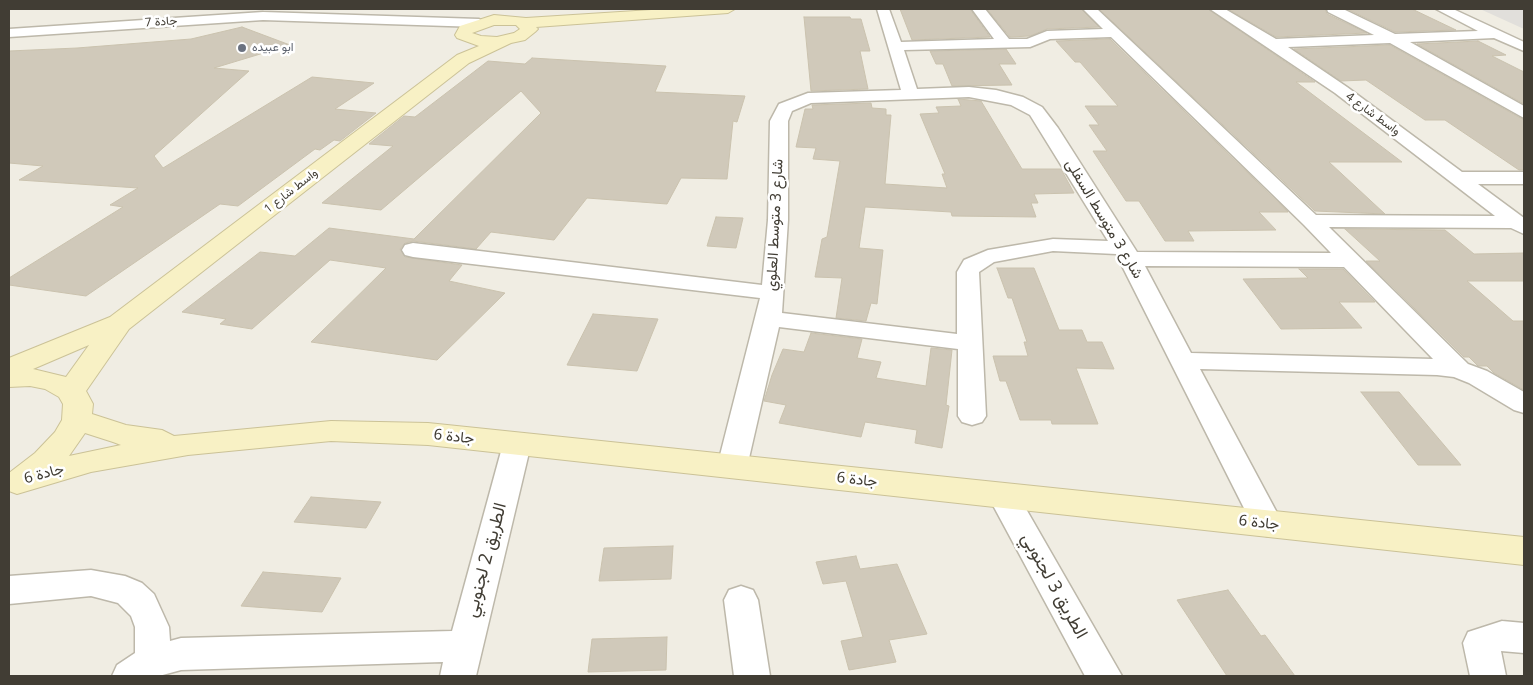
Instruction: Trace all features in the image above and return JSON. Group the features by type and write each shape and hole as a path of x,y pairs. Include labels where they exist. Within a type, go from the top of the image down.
{"main road":[{"path":"466,44 482,22 505,9 510,16 523,26"},
{"path":"482,22 550,27 595,20 728,9"},
{"name":"واسط شارع 1","path":"9,368 119,323 466,44 506,40 523,26"},
{"name":"واسط شارع 1","path":"13,484 46,461 66,439 74,406 119,323"},
{"name":"جادة 6","path":"9,378 30,377 54,382 74,406 124,435 188,444"},
{"name":"جادة 6","path":"13,484 91,462 188,444 331,431 428,434 1524,551"}],"street":[{"path":"883,9 910,94"},
{"path":"978,9 1005,44"},
{"path":"1090,9 1311,221 1459,370"},
{"name":"واسط شارع 4","path":"1216,9 1273,43 1460,178 1521,225"},
{"path":"1333,9 1394,39 1524,113"},
{"path":"1443,9 1524,47"},
{"name":"جادة 7","path":"9,33 262,16 482,22"},
{"name":"جادة 7","path":"434,22 466,44"},
{"path":"896,46 1030,43 1047,35 1116,33"},
{"path":"1273,43 1498,34"},
{"name":"شارع 3 متوسط السفلى","path":"910,94 969,92 996,95 1017,101 1036,111 1049,128 1127,253 1267,524"},
{"name":"شارع 3 متوسط العلوي","path":"732,467 769,319 773,293 778,220 779,121 785,108 808,98 910,94"},
{"path":"1460,178 1524,178"},
{"path":"1311,221 1521,225"},
{"path":"972,416 968,272 976,262 1053,245 1127,253 1350,260"},
{"path":"413,250 773,293"},
{"path":"769,319 970,343"},
{"path":"1182,361 1438,367 1459,370 1478,377 1524,404"},
{"name":"الطريق 2 لجنوبي","path":"460,661 517,444"},
{"name":"الطريق 3 لجنوبي","path":"1003,496 1104,676"},
{"path":"9,590 92,583 113,586 130,593 142,604 152,627 142,668"},
{"path":"741,600 752,676"},
{"path":"1488,676 1481,643 1502,636 1524,638"},
{"path":"142,668 181,654 460,661"}],"shaded area":[{"path":"1480,9 1524,9 1524,29"}],"building":[{"path":"900,9 970,9 990,37 912,40"},
{"path":"987,9 1081,9 1099,27 1047,29 1030,36 1010,37"},
{"path":"1099,9 1208,9 1315,82 1296,82 1402,162 1329,162 1385,214 1315,211"},
{"path":"1228,9 1325,9 1327,14 1367,33 1276,37"},
{"path":"1347,9 1412,9 1456,30 1395,32"},
{"path":"804,17 850,17 851,19 861,19 870,51 860,51 868,89 811,91"},
{"path":"242,27 290,45 214,68 249,71 154,156 163,168 312,77 374,83 335,109 376,113 340,141 334,140 320,150 315,149 238,206 220,204 86,296 9,285 9,278 123,207 110,205 138,188 19,180 43,166 9,163 9,51 191,39"},
{"path":"1110,39 1288,212 1259,212 1276,230 1188,231 1194,241 1165,241 1139,201 1126,201 1093,151 1107,151 1089,125 1099,125 1085,106 1118,106 1080,62 1075,62 1056,41"},
{"path":"1478,41 1506,55 1492,56 1524,72 1524,104 1417,44"},
{"path":"1390,45 1524,120 1524,170 1519,170 1445,120 1425,120 1366,80 1341,81 1294,49"},
{"path":"1006,49 1016,64 999,64 1012,85 952,86 943,64 936,64 930,51"},
{"path":"532,58 666,66 655,92 745,96 737,122 733,121 727,179 681,178 667,204 587,198 554,240 491,232 476,249 413,241 405,243 400,249 405,257 462,265 449,281 505,293 437,360 311,342 386,268 330,260 252,329 220,324 226,319 182,312 260,252 295,256 329,228 414,239 541,113 521,91 381,210 322,203 393,146 369,144 404,116 415,117 488,61 525,64"},
{"path":"958,99 981,101 1022,169 1061,169 1074,193 1034,194 1038,203 1031,203 1036,217 952,216 951,212 865,207 859,248 883,250 877,304 871,303 866,321 836,318 842,278 815,277 822,239 827,237 840,161 813,159 816,148 796,147 805,109 813,109 812,105 871,103 872,108 886,109 886,115 891,115 885,184 947,188 942,174 945,174 920,114 939,113 936,107 961,106"},
{"path":"716,217 743,218 736,248 707,246"},
{"path":"1345,229 1445,230 1474,254 1524,253 1524,281 1467,281 1513,321 1524,321 1524,390 1494,373 1487,366 1478,366 1469,357 1464,357 1366,261 1380,261"},
{"path":"997,268 1034,268 1059,330 1082,330 1087,342 1102,342 1114,369 1076,368 1098,424 1052,424 1051,420 1020,420 1006,381 1000,381 993,356 1028,356 1024,342 1027,342 1012,298 1008,298"},
{"path":"1299,269 1343,269 1375,302 1339,302 1362,328 1281,329 1243,279 1308,278"},
{"path":"593,314 658,319 637,371 567,365"},
{"path":"811,333 862,339 857,358 881,362 876,378 926,386 931,348 952,350 946,405 949,406 942,448 915,443 917,430 865,422 861,437 779,423 786,405 764,401 772,375 783,349 804,352"},
{"path":"1361,392 1399,392 1461,465 1418,465"},
{"path":"311,497 381,502 366,528 294,522"},
{"path":"673,546 671,579 599,581 604,548"},
{"path":"856,556 860,569 897,564 927,634 889,640 896,662 849,670 841,641 863,637 846,581 823,584 816,562"},
{"path":"263,572 341,578 322,612 241,606"},
{"path":"1228,590 1261,636 1265,635 1295,676 1227,676 1177,600"},
{"path":"667,637 666,670 588,672 592,639"}],"place":[{"name":"ابو عبيده","path":"242,48"}]}
